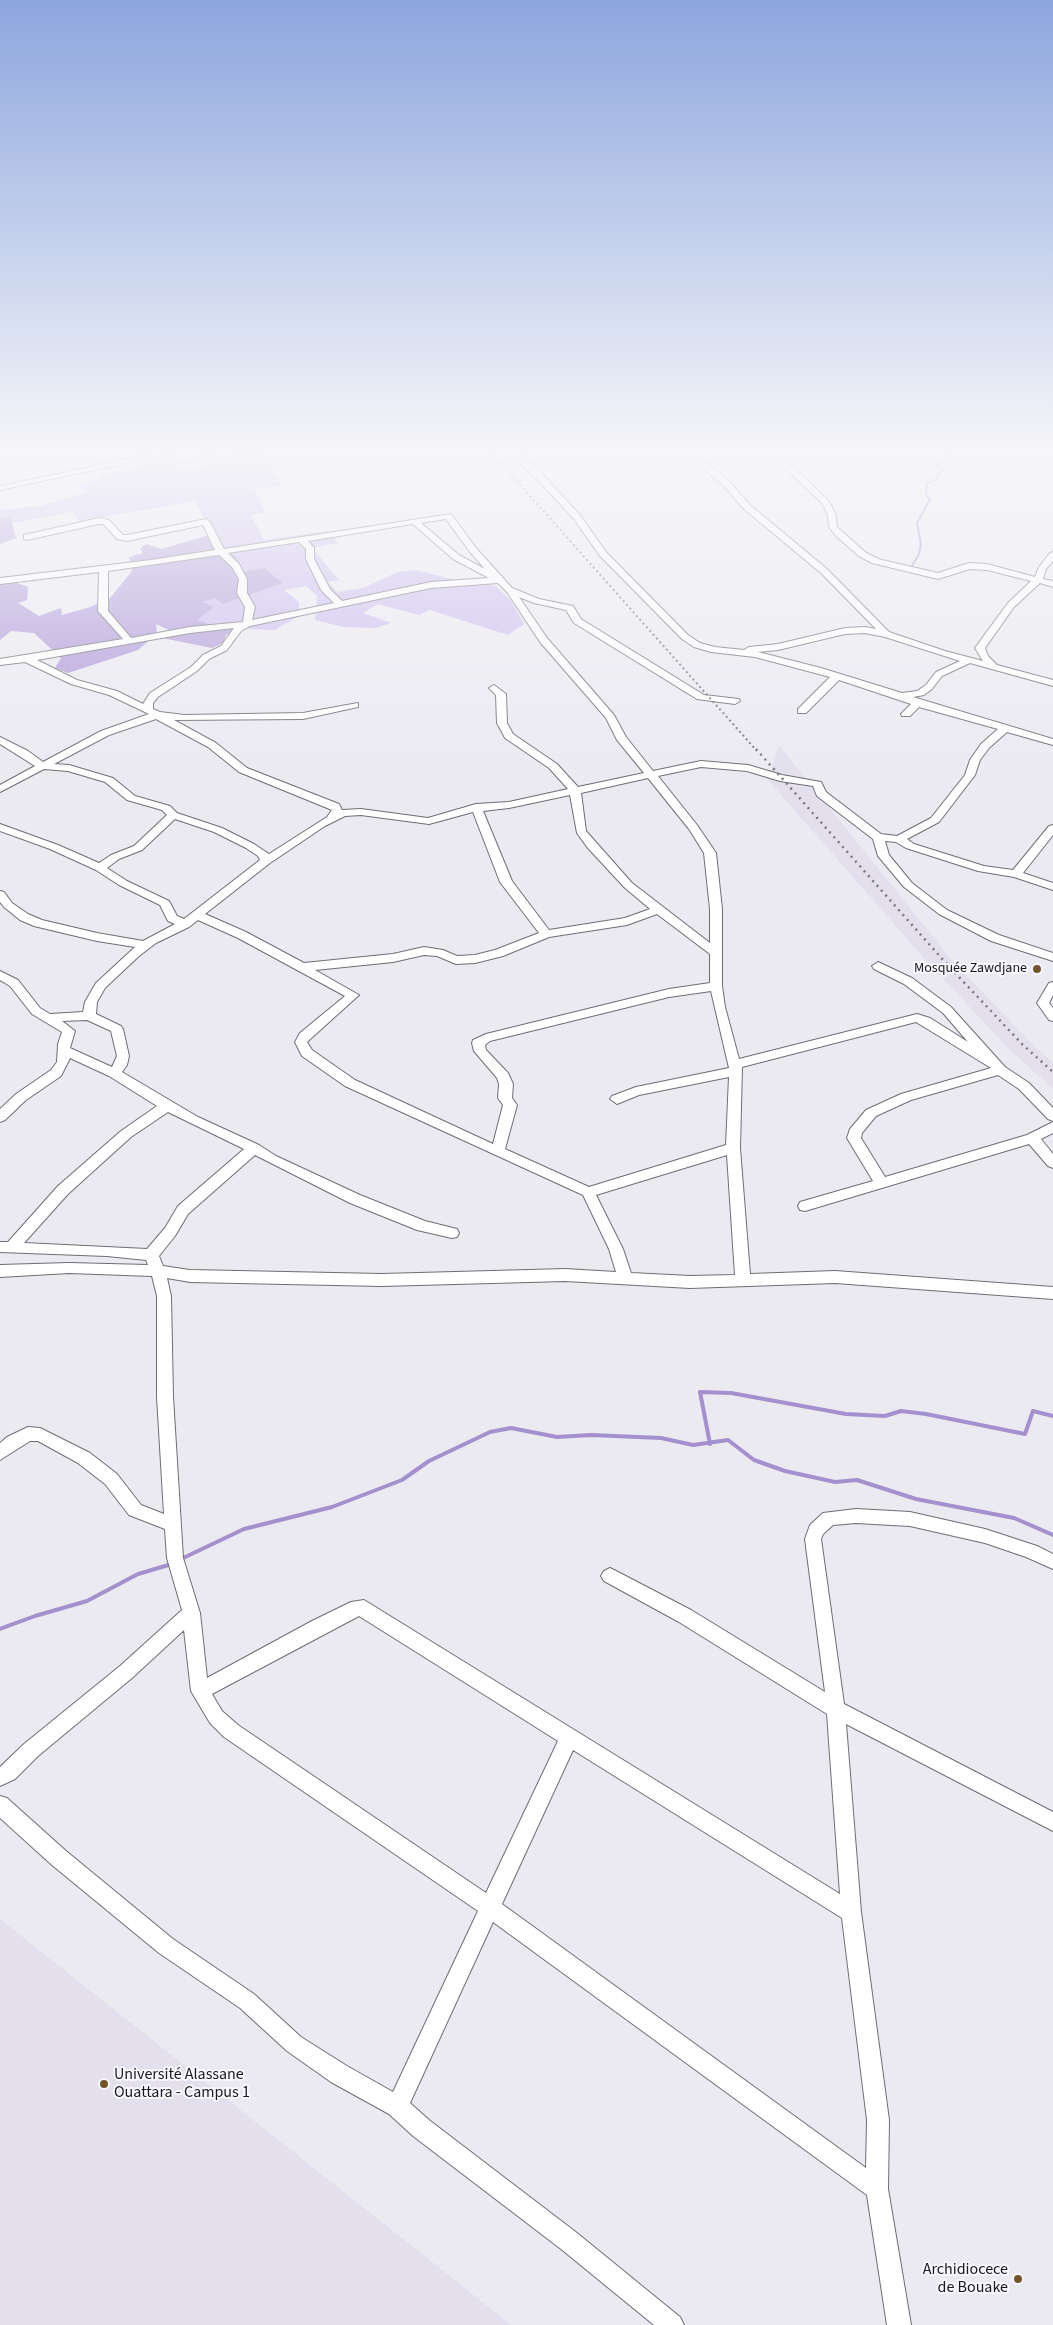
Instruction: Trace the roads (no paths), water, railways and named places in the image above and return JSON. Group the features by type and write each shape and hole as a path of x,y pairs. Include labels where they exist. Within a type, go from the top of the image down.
{"street":[{"path":"0,581 169,560"},
{"path":"229,560 236,566 243,579 242,592 250,607 247,624"},
{"path":"310,560 326,590 341,605"},
{"path":"461,560 499,580"},
{"path":"481,560 509,590 543,640 610,717 621,738 693,827 710,853 716,909 716,986 719,1007 735,1068 733,1148 744,1280"},
{"path":"608,560 685,637 697,645 714,650 745,652 818,670 836,678 902,696 917,704 1053,742"},
{"path":"808,560 824,571 886,634"},
{"path":"872,560 928,575 946,575 970,566 987,567 1053,584"},
{"path":"993,666 984,657 980,648 1011,605 1038,580 1042,569 1049,560"},
{"path":"104,569 103,611 129,641"},
{"path":"0,662 95,649 190,630 247,624 431,585 499,580"},
{"path":"509,590 537,601 570,608 577,621 701,697 735,701"},
{"path":"152,712 148,703 154,695 194,669 206,657 224,648 238,629 247,624"},
{"path":"745,652 757,648 778,647 845,631 865,630 886,634 1049,682 1053,673"},
{"path":"25,658 74,682 113,693 152,712 212,745 243,770 351,811 429,821 476,807 500,806 690,766 715,764 748,768 780,778 817,784 821,794 866,830 878,837 899,839 910,846 982,869 1016,874 1053,887"},
{"path":"902,696 920,692 929,687 939,674 969,660"},
{"path":"802,711 836,678"},
{"path":"494,688 501,694 502,723 509,736 553,766 568,780 575,791 581,831 591,845 628,884 658,910 715,952"},
{"path":"906,714 917,704"},
{"path":"1,787 105,733 152,712 184,718 303,716 354,705"},
{"path":"899,839 935,820 970,774 975,760 985,746 1006,728"},
{"path":"0,740 24,753 42,766 69,768 108,780 131,798 166,808 173,815 218,830 263,854 266,861"},
{"path":"332,818 337,810 335,806"},
{"path":"476,807 506,882 546,934"},
{"path":"89,1016 91,1002 100,986 145,945 185,924 228,888 332,818 351,811"},
{"path":"100,868 115,857 138,848 173,815"},
{"path":"0,827 19,836 54,847 100,868 165,903 172,918 185,924"},
{"path":"1016,874 1053,828"},
{"path":"878,837 884,856 908,885 943,912 995,938 1053,957"},
{"path":"0,894 4,906 38,922 97,937 145,945"},
{"path":"304,967 392,958 424,951 439,953 456,960 475,959 499,953 546,934 620,922 658,910"},
{"path":"197,915 242,935 353,995 304,1036 301,1042 307,1053 350,1083 588,1192 616,1250 625,1278"},
{"path":"878,966 908,981 947,1010 997,1067"},
{"path":"0,976 14,983 36,1011 69,1031 63,1050 63,1062 56,1073 0,1117"},
{"path":"498,1151 510,1105 505,1098 506,1084 503,1076 480,1050 478,1043 486,1038 669,993 716,986"},
{"path":"1053,986 1045,997 1043,1004 1053,1017"},
{"path":"48,1018 89,1016 112,1026 119,1033 123,1056 121,1065 114,1073"},
{"path":"617,1099 636,1091 735,1068 917,1018 926,1021 1024,1086 1053,1116"},
{"path":"63,1050 114,1073 167,1106 210,1129 254,1148 278,1163 355,1199 422,1226 452,1233"},
{"path":"881,1183 854,1138 855,1132 871,1112 906,1097 997,1067"},
{"path":"6,1247 63,1190 98,1161 126,1134 167,1106"},
{"path":"805,1206 1032,1138 1053,1127"},
{"path":"1032,1138 1053,1163"},
{"path":"150,1255 170,1232 183,1210 254,1148"},
{"path":"588,1192 733,1148"},
{"path":"6,1247 107,1251 150,1255"},
{"path":"150,1255 158,1271 164,1296 165,1397 171,1524 176,1564 191,1613 200,1691 216,1717 231,1731 489,1907 878,2190"},
{"path":"0,1271 69,1268 158,1271 190,1276 382,1280 565,1275 690,1282 835,1277 922,1285 1053,1293"},
{"path":"0,1453 12,1442 28,1434 40,1435 84,1458 110,1479 135,1510 171,1524"},
{"path":"899,2325 878,2190 878,2120 851,1912 839,1775 836,1709 813,1539 816,1530 829,1518 856,1516 910,1519 985,1536 1031,1551 1053,1562"},
{"path":"610,1576 685,1616 836,1709 1052,1824"},
{"path":"200,1691 318,1627 357,1608 364,1608 569,1738 851,1912"},
{"path":"0,1777 8,1773 31,1750 126,1672 191,1613"},
{"path":"397,2106 569,1738"},
{"path":"0,1805 59,1858 166,1946 248,2001 294,2044 339,2074 397,2106 420,2128 570,2241 672,2325"}],"waterway":[{"path":"912,566 916,560"},
{"path":"710,1443 700,1392 731,1393 846,1414 885,1416 901,1411 926,1414 1025,1434 1033,1411 1053,1416"},
{"path":"179,1560 244,1529 332,1507 402,1480 429,1461 490,1432 511,1428 557,1437 591,1435 661,1438 693,1445 710,1443"},
{"path":"710,1443 728,1440 754,1460 785,1471 835,1482 857,1480 916,1499 1014,1518 1053,1535"},
{"path":"0,1629 35,1616 87,1601 138,1574 172,1564"}],"railway":[{"path":"587,560 757,751"},
{"path":"756,749 944,961 1022,1044 1053,1072"}],"place":[{"name":"Mosquée Zawdjane","path":"1037,969"},
{"name":"Université Alassane Ouattara - Campus 1","path":"104,2084"},
{"name":"Archidiocece de Bouake","path":"1018,2279"}]}
